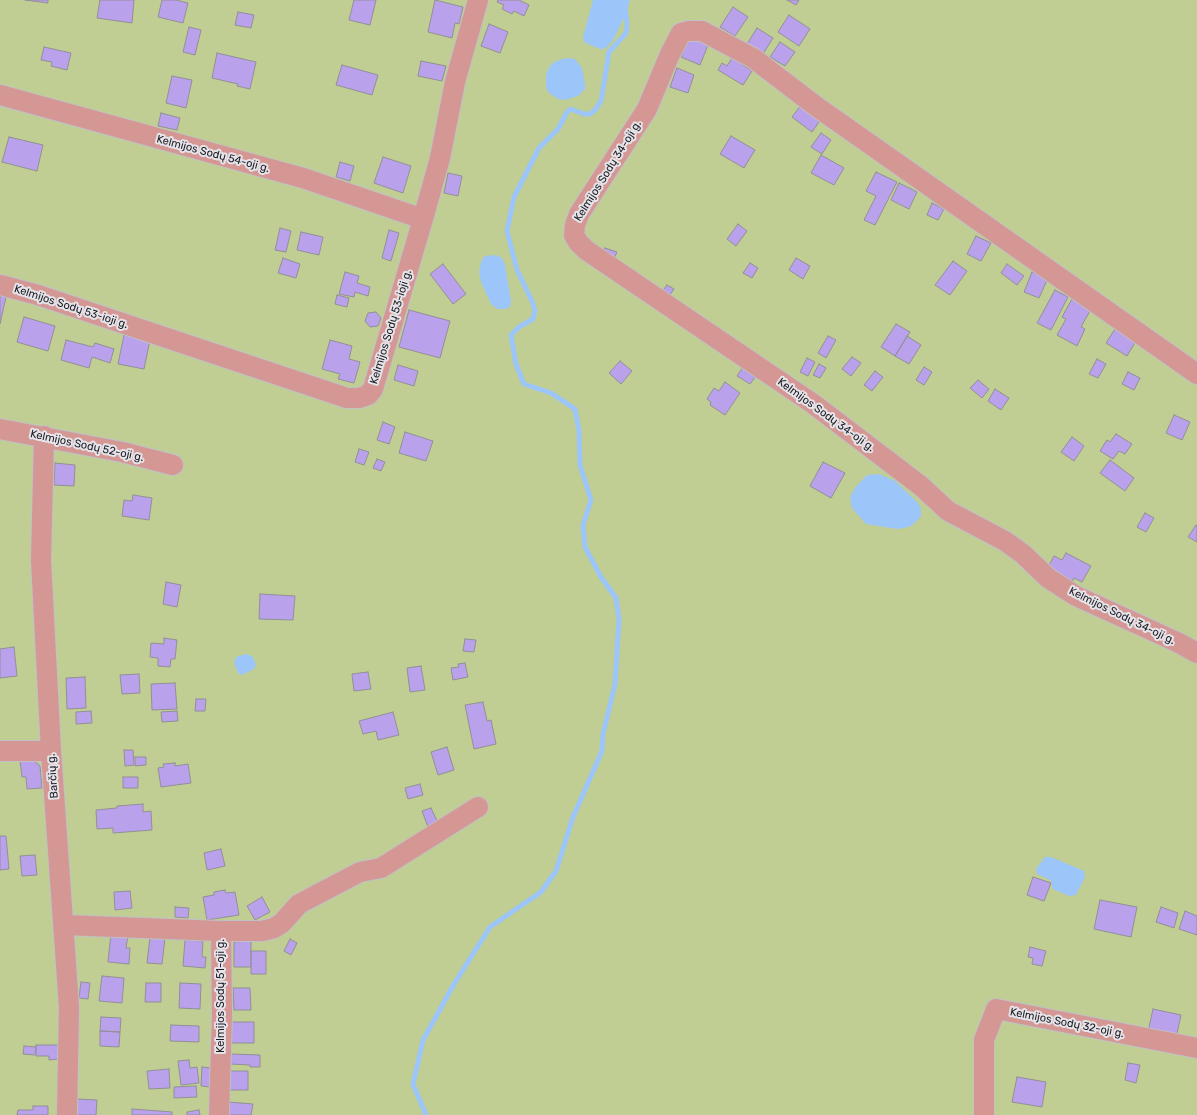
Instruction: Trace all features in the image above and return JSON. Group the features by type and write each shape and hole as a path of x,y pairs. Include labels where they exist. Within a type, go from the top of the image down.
{"street":[{"name":"Kelmijos Sodų 53-ioji g.","path":"0,285 38,295 347,398 359,398 368,395 373,389 440,158 455,82 478,0"},
{"name":"Kelmijos Sodų 34-oji g.","path":"1197,374 817,107 754,58 702,31 688,31 681,34 670,54 647,109 580,214 575,225 574,235 578,242 586,250 812,403 921,486 948,511 1005,540 1048,578 1076,596 1179,643 1197,653"},
{"name":"Kelmijos Sodų 54-oji g.","path":"0,95 303,178 423,219"},
{"name":"Kelmijos Sodų 52-oji g.","path":"0,429 44,436 122,452 173,465"},
{"name":"Barčių g.","path":"44,436 41,560 51,750 70,1006 67,1115"},
{"path":"0,751 51,750"},
{"name":"Kelmijos Sodų 51-oji g.","path":"219,1115 222,1015 220,931 262,931 274,928 282,923 299,904 360,872 381,868 478,807"},
{"path":"64,925 220,931"},
{"name":"Kelmijos Sodų 32-oji g.","path":"984,1115 984,1040 996,1009 1197,1048"}],"green space":[{"path":"0,0 1197,0 1197,1115 0,1115"}],"water":[{"path":"593,0 630,0 626,14 613,40 604,49 600,49 584,42 583,37"},
{"path":"570,58 575,59 582,68 585,89 578,96 565,100 558,99 549,93 546,88 546,74 554,62"},
{"path":"496,255 502,258 505,265 511,301 510,307 505,309 497,309 491,304 481,282 479,272 481,262 485,256"},
{"path":"879,474 895,481 918,503 921,509 921,516 909,527 897,529 866,524 852,508 850,497 855,488 867,475"},
{"path":"246,654 252,656 256,664 254,669 242,675 238,673 234,663 236,657"},
{"path":"1045,857 1051,857 1084,871 1085,877 1076,895 1069,896 1055,890 1052,888 1052,883 1050,880 1037,874 1036,869"}],"building":[{"path":"25,0 48,0 48,3"},
{"path":"100,0 134,0 132,23 97,18"},
{"path":"162,0 176,0 188,3 183,23 158,17"},
{"path":"354,0 376,0 370,25 349,20"},
{"path":"435,0 463,7 459,24 455,23 452,38 428,32"},
{"path":"498,0 519,0 529,5 524,16 514,11 512,14 502,9 504,5 497,2"},
{"path":"787,0 799,0 796,5"},
{"path":"733,7 748,17 735,36 720,27"},
{"path":"238,12 254,15 251,28 235,25"},
{"path":"789,15 810,29 799,46 778,32"},
{"path":"489,24 508,32 500,53 481,46"},
{"path":"189,27 201,30 195,55 183,52"},
{"path":"757,28 773,38 763,54 747,44"},
{"path":"689,37 708,45 700,65 681,57"},
{"path":"780,42 795,52 785,66 770,57"},
{"path":"44,47 71,53 67,70 51,66 52,62 41,60"},
{"path":"217,53 256,62 250,89 237,86 238,84 212,78"},
{"path":"732,58 752,71 743,85 718,70 722,63 727,66"},
{"path":"421,61 446,66 442,81 418,76"},
{"path":"342,65 378,75 372,95 336,85"},
{"path":"677,68 694,75 688,93 670,87"},
{"path":"172,76 192,80 186,108 166,103"},
{"path":"801,105 821,119 812,132 792,117"},
{"path":"161,113 180,118 177,130 158,126"},
{"path":"821,133 831,140 822,154 811,147"},
{"path":"731,136 755,150 744,168 720,154"},
{"path":"9,137 43,145 37,171 2,162"},
{"path":"821,155 844,168 834,185 811,173"},
{"path":"383,157 411,166 403,193 374,183"},
{"path":"340,162 354,166 350,181 336,177"},
{"path":"876,172 897,182 875,225 864,220 876,196 866,191"},
{"path":"448,173 462,176 458,196 444,193"},
{"path":"899,183 917,192 909,209 891,200"},
{"path":"932,203 944,209 938,220 927,215"},
{"path":"738,224 747,231 736,246 727,239"},
{"path":"280,228 291,231 286,252 275,250"},
{"path":"389,230 399,233 391,261 382,258"},
{"path":"301,232 323,237 319,255 297,250"},
{"path":"976,236 991,243 981,261 967,254"},
{"path":"605,248 617,252 613,261 601,256"},
{"path":"283,258 300,264 296,278 278,273"},
{"path":"796,258 810,266 803,279 789,270"},
{"path":"953,261 967,271 950,295 935,285"},
{"path":"750,263 758,268 752,278 743,273"},
{"path":"443,264 466,294 453,304 430,274"},
{"path":"1007,264 1024,276 1017,285 1001,273"},
{"path":"345,272 359,276 357,283 370,287 368,296 355,292 354,297 339,294"},
{"path":"1032,272 1048,278 1039,298 1024,292"},
{"path":"667,285 674,289 668,298 661,293"},
{"path":"1055,290 1068,297 1051,330 1037,323"},
{"path":"0,295 6,297 0,324"},
{"path":"337,295 349,298 347,307 335,304"},
{"path":"1072,299 1091,309 1081,327 1085,329 1077,346 1057,335 1066,319 1062,317"},
{"path":"409,310 450,321 440,358 399,347"},
{"path":"376,312 381,318 378,326 370,327 365,321 368,313"},
{"path":"24,317 55,326 48,351 17,342"},
{"path":"896,324 910,332 895,356 881,347"},
{"path":"1115,329 1136,341 1127,356 1106,343"},
{"path":"124,335 150,340 144,369 118,364"},
{"path":"828,336 836,340 826,358 818,353"},
{"path":"907,336 921,345 909,364 895,356"},
{"path":"66,340 93,347 95,343 114,349 110,363 92,357 89,368 61,360"},
{"path":"330,340 352,346 349,359 360,362 354,383 338,379 340,374 322,369"},
{"path":"852,357 861,363 851,376 842,369"},
{"path":"807,358 815,362 808,376 800,372"},
{"path":"1097,359 1106,364 1098,378 1089,374"},
{"path":"620,361 632,371 621,384 609,373"},
{"path":"819,364 826,368 820,378 813,375"},
{"path":"398,365 418,371 414,386 394,380"},
{"path":"743,367 756,376 750,384 737,376"},
{"path":"924,367 932,372 924,385 916,380"},
{"path":"875,371 883,377 872,391 864,385"},
{"path":"1128,372 1140,378 1134,390 1122,384"},
{"path":"978,380 989,389 982,398 970,388"},
{"path":"725,382 740,393 725,415 710,405 711,402 707,399 714,388 719,391"},
{"path":"995,389 1009,398 1001,410 988,401"},
{"path":"1174,415 1190,422 1182,440 1166,433"},
{"path":"383,422 395,427 389,444 377,440"},
{"path":"405,432 433,441 426,461 399,453"},
{"path":"1116,434 1132,444 1125,454 1119,451 1113,459 1100,451 1107,440 1110,442"},
{"path":"1072,437 1084,446 1074,461 1061,452"},
{"path":"359,449 369,452 364,465 355,462"},
{"path":"377,459 385,462 381,471 373,468"},
{"path":"1110,460 1134,478 1125,491 1100,473"},
{"path":"823,462 845,473 831,498 810,486"},
{"path":"55,463 75,465 74,486 54,485"},
{"path":"133,495 152,498 149,520 122,516 124,500 132,501"},
{"path":"1145,513 1154,518 1146,532 1137,527"},
{"path":"1196,525 1197,526 1197,542 1188,537"},
{"path":"1066,553 1091,566 1082,582 1074,578 1071,584 1046,571 1054,556 1062,560"},
{"path":"166,582 181,585 177,607 163,604"},
{"path":"260,594 295,596 293,620 259,619"},
{"path":"164,638 177,640 175,659 171,659 170,667 158,666 158,658 150,657 151,643 164,644"},
{"path":"465,639 476,640 474,652 463,651"},
{"path":"14,647 17,676 0,678 0,649"},
{"path":"465,663 468,677 453,680 451,668 459,667 458,664"},
{"path":"421,666 425,690 410,692 407,668"},
{"path":"368,672 371,689 354,691 352,674"},
{"path":"139,674 140,693 122,694 120,675"},
{"path":"85,677 86,708 67,709 66,678"},
{"path":"175,683 177,709 152,710 151,684"},
{"path":"196,699 206,699 205,711 195,711"},
{"path":"483,702 487,721 491,720 496,744 474,749 465,705"},
{"path":"91,711 92,723 76,724 76,712"},
{"path":"177,711 178,721 162,722 161,712"},
{"path":"393,712 399,735 378,740 376,731 363,734 359,721"},
{"path":"447,747 454,770 438,775 431,752"},
{"path":"124,750 133,750 134,765 125,766"},
{"path":"135,757 146,757 146,765 135,766"},
{"path":"33,760 40,766 42,788 27,789 26,777 22,777 20,761"},
{"path":"175,763 175,766 188,764 191,783 161,787 158,768 164,767 163,764"},
{"path":"123,777 138,777 138,788 123,788"},
{"path":"420,784 423,795 408,799 405,788"},
{"path":"143,804 143,812 151,811 152,830 113,833 113,828 97,829 96,810 117,808 117,806"},
{"path":"431,808 438,823 428,827 422,811"},
{"path":"0,836 6,836 9,869 0,870"},
{"path":"221,849 225,866 207,870 204,853"},
{"path":"35,855 37,875 22,876 20,856"},
{"path":"1033,877 1051,883 1044,901 1027,895"},
{"path":"225,890 226,893 235,892 239,915 207,920 203,897 214,895 214,892"},
{"path":"130,891 132,908 115,910 114,892"},
{"path":"262,897 270,912 255,920 247,906"},
{"path":"1100,900 1137,907 1131,937 1094,929"},
{"path":"175,907 189,908 188,918 175,917"},
{"path":"1161,907 1178,913 1174,928 1156,922"},
{"path":"1185,911 1197,916 1197,935 1179,929"},
{"path":"111,933 128,935 126,948 130,948 129,964 108,962"},
{"path":"150,937 165,938 162,964 147,963"},
{"path":"290,939 297,943 291,955 284,951"},
{"path":"185,940 203,941 202,957 206,957 205,968 183,966"},
{"path":"251,941 251,967 234,967 234,942"},
{"path":"1030,947 1046,951 1042,966 1032,964 1033,958 1028,957"},
{"path":"251,951 266,951 266,974 251,974"},
{"path":"102,976 124,978 122,1003 99,1001"},
{"path":"81,982 90,983 88,999 79,998"},
{"path":"146,983 161,983 161,1002 145,1002"},
{"path":"180,983 201,984 200,1009 179,1008"},
{"path":"233,988 250,988 251,1010 234,1010"},
{"path":"1153,1009 1181,1015 1176,1038 1148,1032"},
{"path":"101,1017 121,1018 120,1032 100,1031"},
{"path":"231,1022 254,1022 254,1043 231,1043"},
{"path":"171,1025 199,1026 199,1042 170,1041"},
{"path":"100,1031 120,1032 119,1047 100,1046"},
{"path":"36,1045 60,1045 60,1059 49,1060 49,1056 36,1056"},
{"path":"24,1046 36,1047 35,1055 23,1054"},
{"path":"230,1054 260,1055 260,1067 230,1064"},
{"path":"189,1060 190,1068 197,1067 199,1083 181,1085 178,1061"},
{"path":"1128,1063 1140,1065 1136,1083 1125,1080"},
{"path":"202,1067 211,1068 210,1087 201,1086"},
{"path":"169,1069 170,1088 149,1089 147,1071"},
{"path":"226,1071 248,1071 248,1090 226,1090"},
{"path":"1017,1077 1046,1082 1042,1107 1012,1102"},
{"path":"196,1086 197,1097 174,1098 174,1087"},
{"path":"76,1099 97,1100 96,1115 76,1115"},
{"path":"228,1102 253,1104 251,1115 227,1115"},
{"path":"33,1106 48,1106 48,1115 17,1115 18,1110 33,1110"},
{"path":"132,1109 172,1112 172,1115 132,1115"},
{"path":"199,1110 200,1115 187,1115 187,1112"}],"waterway":[{"path":"426,1115 413,1084 423,1040 454,984 490,927 541,892 556,871 573,817 602,751 603,734 615,684 619,619 616,598 601,577 585,547 583,525 591,500 580,465 579,431 575,409 551,393 524,384 516,364 511,335 519,327 533,319 535,310 517,270 507,231 514,197 539,148 558,129 567,112 571,109 584,114 590,114 595,110 601,101 609,52 626,33 627,24 625,8 627,0"}]}
